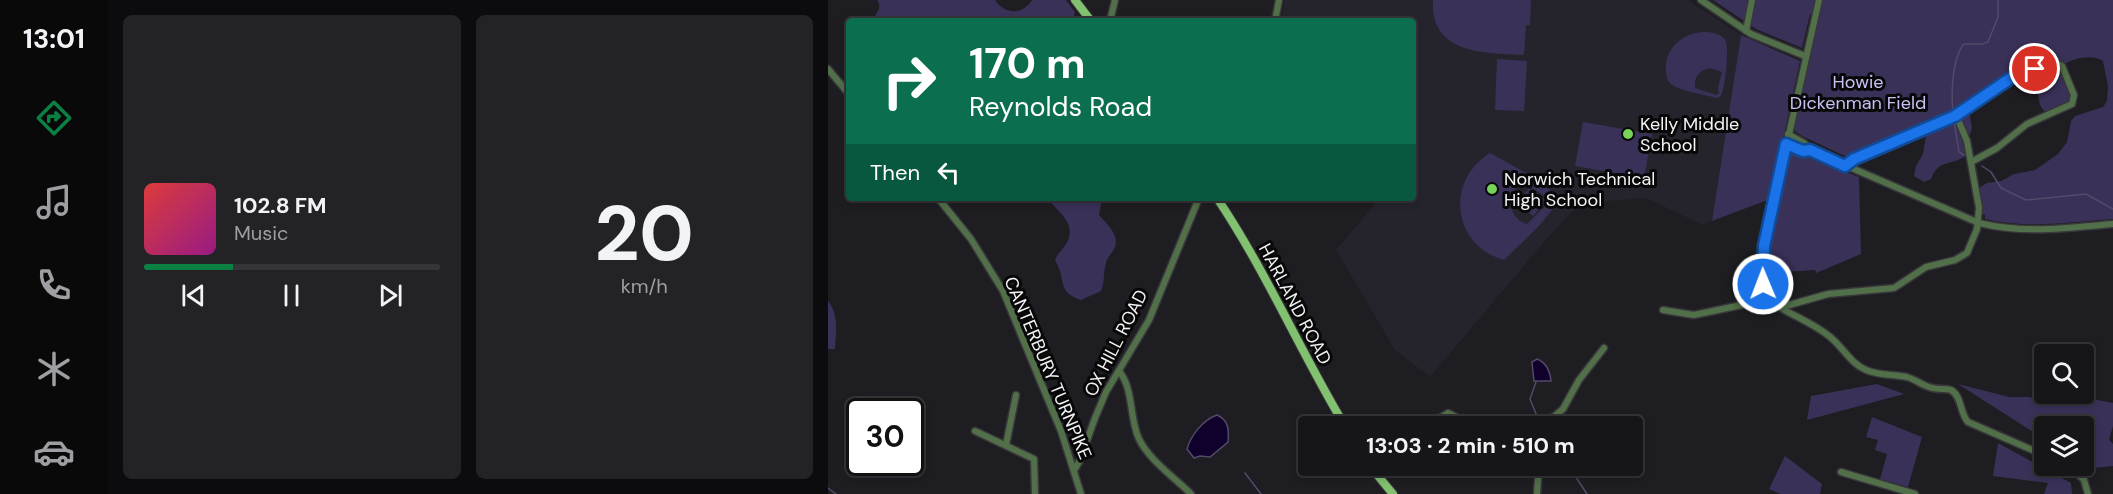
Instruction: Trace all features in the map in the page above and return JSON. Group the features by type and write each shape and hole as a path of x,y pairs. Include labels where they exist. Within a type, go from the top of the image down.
{"main road":[{"path":"1075,0 1089,18"},
{"name":"HARLAND ROAD","path":"1219,201 1248,246 1339,416"},
{"path":"1378,476 1391,493"}],"street":[{"path":"1111,18 1115,0"},
{"path":"1276,18 1279,0"},
{"path":"1701,0 1746,31 1805,56"},
{"path":"1746,31 1752,0"},
{"path":"1819,0 1763,253 1763,284 1770,299 1829,336 1848,357 1862,368 1879,374 1909,378 1932,388 1951,390 1957,396 1963,415 1968,422 2034,450"},
{"path":"1845,166 1854,159 1956,115 2014,77 2054,62 2059,63 2065,70 2074,94 2072,104 2026,124 1997,148 1971,162"},
{"path":"828,69 846,90"},
{"path":"1782,308 1828,294 1889,289 1926,267 1949,262 1965,255 1971,246 1978,223 1979,208 1965,134 1956,115"},
{"path":"1788,134 1804,143 1810,150 1978,223 2035,230 2113,224"},
{"path":"1786,144 1803,151 1810,150"},
{"name":"CANTERBURY TURNPIKE","path":"940,201 971,239 1003,291 1061,431 1075,469 1081,494"},
{"name":"OX HILL ROAD","path":"1075,469 1095,418 1149,320 1198,201"},
{"path":"1663,310 1694,315 1770,299"},
{"path":"1555,416 1561,411 1579,380 1604,348"},
{"path":"1119,371 1125,381 1135,428 1141,443 1149,454 1191,494"},
{"path":"1006,445 1016,395"},
{"path":"975,431 1034,460 1035,494"},
{"path":"1841,472 1915,494"},
{"path":"1537,494 1538,476"},
{"path":"2081,476 2088,494"}],"shaded area":[{"path":"1285,0 1688,0 1741,35 1712,221 1703,225 1646,198 1580,203 1543,243 1430,377 1395,350 1336,250 1375,204 1374,201 1416,201 1416,18 1282,18"},
{"path":"1537,359 1547,368 1551,381 1534,381 1532,362"},
{"path":"1217,415 1226,423 1228,442 1210,457 1194,458 1187,449 1191,438 1202,424"}],"green space":[{"path":"877,0 995,0 1009,11 1019,11 1032,0 1066,0 1075,12 1073,18 873,18 879,3"},
{"path":"1433,0 1531,0 1530,25 1526,25 1523,55 1476,51 1450,41 1440,31 1434,18"},
{"name":"Howie Dickenman Field","path":"1713,0 2113,0 2113,219 2017,224 1985,219 1985,215 1979,213 1974,191 1987,183 2035,170 2058,154 2067,142 2071,121 2075,116 2103,107 2107,101 2108,86 2103,61 2083,58 2063,65 2073,96 2064,105 2044,111 2040,105 2034,80 2013,75 2005,77 1985,90 1968,105 1972,128 1966,146 1967,154 1959,160 1937,168 1931,179 1924,182 1914,176 1916,166 1923,154 1926,136 1915,128 1847,157 1795,131 1794,124 1818,17 1810,14 1802,48 1756,29"},
{"path":"1697,33 1717,34 1726,42 1725,78 1721,96 1717,98 1680,89 1671,84 1667,78 1666,63 1672,49 1683,38","holes":["1710,68 1722,72 1719,93 1716,95 1695,88 1696,77 1703,70"]},
{"path":"1741,35 1800,61 1770,199 1712,221"},
{"path":"1497,59 1527,61 1524,111 1495,110"},
{"path":"1583,122 1652,134 1644,178 1575,166"},
{"path":"1490,153 1533,177 1558,196 1559,201 1539,226 1504,260 1487,252 1474,241 1465,227 1461,211 1461,195 1466,179 1476,165","holes":["1522,182 1551,200 1527,224 1520,221 1512,211 1513,192"]},
{"path":"1792,154 1799,154 1859,177 1861,254 1816,273 1815,270 1765,273 1766,248 1786,159"},
{"path":"1529,189 1545,202 1533,216 1518,204 1518,200"},
{"path":"1051,201 1101,201 1099,215 1115,236 1115,246 1106,261 1101,291 1081,300 1073,297 1065,289 1055,260 1070,234 1064,217"},
{"path":"828,301 835,318 835,349 828,349"},
{"path":"1877,384 1904,394 1807,420 1811,396"},
{"path":"1958,384 2009,397 2034,398 2034,404 2094,404 2094,399 2113,403 2113,426 2109,440 2113,444 2113,466 2094,468 2094,416 2034,416 2034,433"},
{"path":"1872,417 1922,437 1908,487 1880,479 1887,454 1875,450 1878,440 1866,437"},
{"path":"1998,443 2034,463 2034,476 2058,476 2071,483 2072,494 2044,494 2048,483 1993,476"},
{"path":"1785,456 1822,484 1820,494 1780,494 1769,489"}],"waterway":[{"path":"1953,112 1953,76 1960,50 1964,44 1988,42 1998,17 1998,0"},
{"path":"1954,121 1959,152 1964,155"},
{"path":"1982,166 1991,172 2001,188 2026,200 2086,194 2113,209"},
{"path":"1536,382 1530,399 1537,416"},
{"path":"1245,473 1261,494"},
{"path":"1575,476 1587,494"},
{"path":"828,488 836,494"}],"place":[{"name":"Kelly Middle School","path":"1628,134"},
{"name":"Norwich Technical High School","path":"1492,189"}],"route":[{"path":"1763,284 1764,246 1786,144 1803,151 1810,150 1845,166 1854,159 1955,116 2011,78 2035,69"}]}
